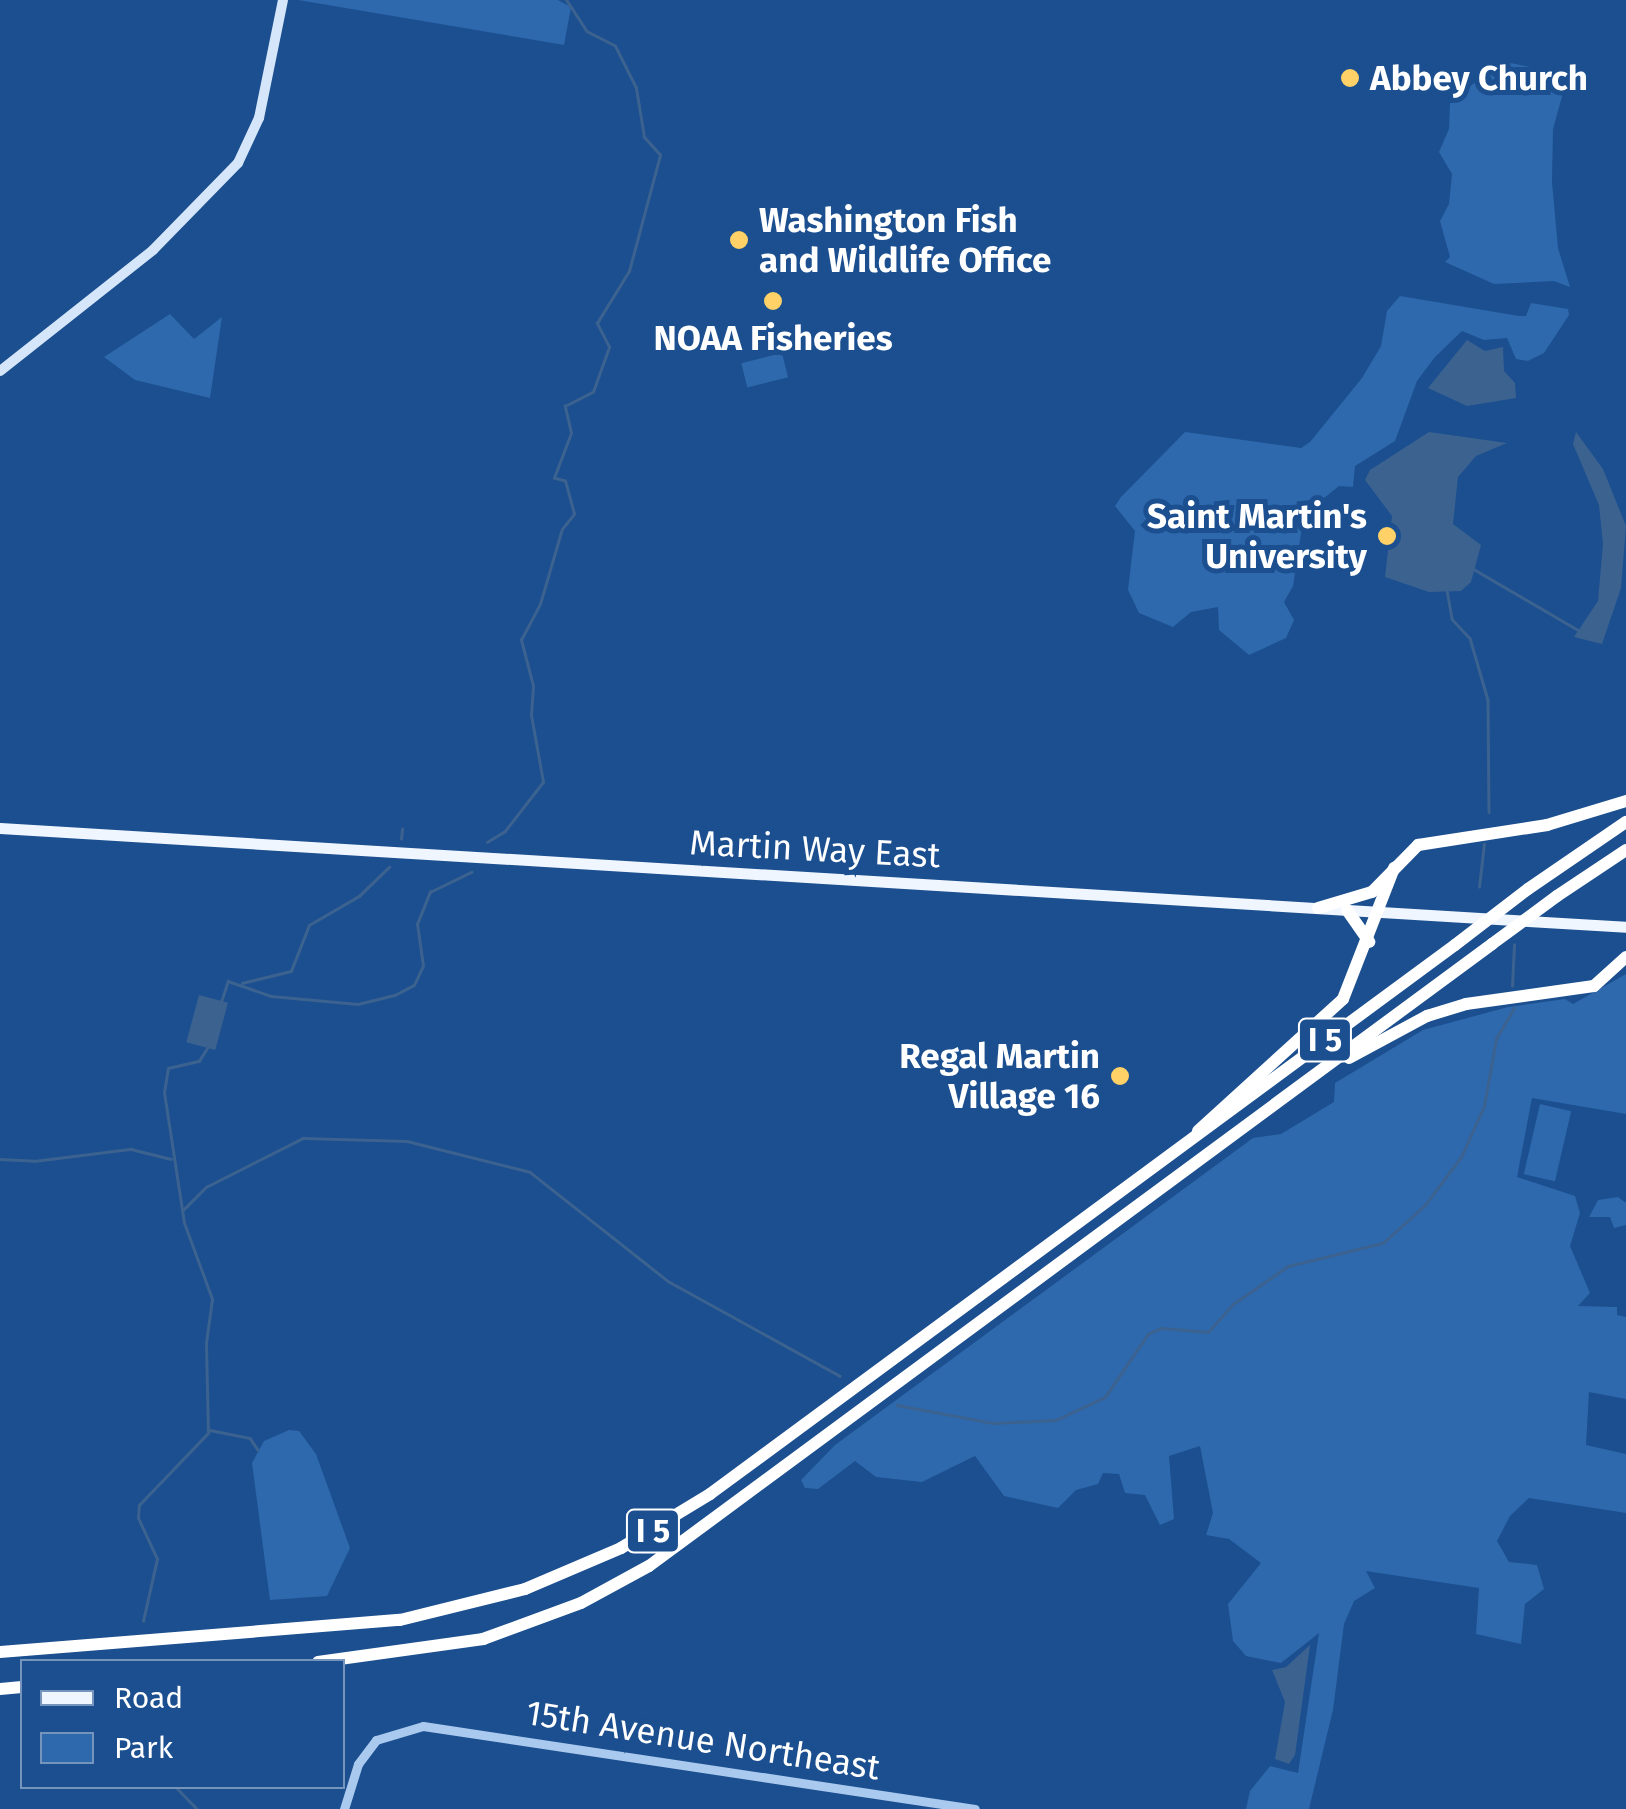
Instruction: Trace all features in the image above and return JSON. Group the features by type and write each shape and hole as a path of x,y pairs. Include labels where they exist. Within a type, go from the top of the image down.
{"highway":[{"path":"1318,908 1372,892 1418,845 1546,825 1626,802"},
{"name":"I 5","path":"0,1652 400,1620 549,1581 642,1537 710,1494 1528,890 1626,822"},
{"name":"I 5","path":"340,1659 483,1639 627,1579 1492,944 1626,850"},
{"path":"1196,1136 1208,1116 1322,1023 1343,998 1369,945 1394,868"},
{"path":"1347,910 1365,928 1369,945"},
{"path":"1312,1078 1428,1016 1594,986 1626,957"}],"main road":[{"path":"0,371 152,250 238,163 260,118 284,0"},
{"name":"Martin Way East","path":"0,828 1626,927"}],"street":[{"name":"15th Avenue Northeast","path":"344,1809 358,1764 376,1740 422,1726 974,1809"}],"green space":[{"path":"298,0 558,0 571,7 564,45"},
{"path":"1501,61 1568,75 1553,129 1552,182 1558,248 1570,287 1554,281 1494,284 1445,262 1450,257 1440,221 1449,204 1452,174 1439,152 1449,129 1450,102 1478,80 1495,86 1489,73"},
{"path":"1400,296 1519,316 1526,316 1531,303 1568,309 1569,315 1544,353 1528,361 1516,359 1507,338 1484,340 1462,331 1435,357 1417,381 1395,441 1355,466 1353,487 1339,486 1304,514 1293,586 1284,602 1294,620 1286,638 1249,655 1219,630 1218,607 1191,612 1173,627 1139,613 1128,590 1135,531 1115,506 1121,497 1185,432 1301,448 1310,442 1362,378 1381,346 1387,311"},
{"path":"170,314 194,339 222,317 210,398 135,380 104,357"},
{"path":"782,353 788,377 747,387 741,363"},
{"path":"1626,974 1626,1114 1532,1098 1517,1177 1575,1196 1580,1213 1570,1246 1590,1293 1578,1306 1617,1307 1617,1315 1626,1317 1626,1399 1589,1392 1586,1445 1626,1454 1626,1513 1529,1498 1510,1516 1497,1541 1509,1562 1537,1565 1544,1589 1525,1604 1521,1644 1476,1634 1479,1588 1366,1571 1375,1588 1354,1601 1344,1624 1333,1710 1309,1809 1246,1809 1250,1791 1270,1766 1298,1773 1319,1633 1281,1663 1246,1656 1233,1641 1228,1604 1261,1563 1229,1539 1206,1535 1213,1513 1200,1446 1169,1456 1174,1519 1160,1525 1145,1495 1125,1493 1119,1474 1103,1473 1098,1484 1076,1490 1058,1508 1004,1496 975,1456 922,1482 876,1477 855,1461 818,1489 805,1488 801,1480 835,1445 1253,1138 1281,1134 1334,1102 1335,1083 1423,1030 1508,1007 1565,999 1573,1004"},
{"path":"1540,1104 1571,1111 1555,1181 1524,1174"},
{"path":"1618,1197 1626,1203 1626,1225 1614,1228 1610,1217 1589,1217 1598,1200"},
{"path":"289,1430 299,1431 316,1454 350,1548 327,1596 270,1600 252,1463 264,1441"}],"shaded area":[{"path":"1467,340 1485,351 1503,347 1504,371 1515,383 1516,398 1467,406 1428,388"},
{"path":"1429,432 1507,443 1476,456 1458,477 1453,524 1481,545 1471,582 1461,591 1429,592 1385,577 1392,516 1365,480 1370,470"},
{"path":"1576,432 1603,469 1626,526 1621,588 1602,644 1574,637 1598,601 1603,544 1599,505 1573,444"},
{"path":"199,995 228,1003 215,1050 186,1042"},
{"path":"1310,1645 1295,1755 1289,1764 1275,1759 1285,1702 1272,1670 1286,1667"}],"waterway":[{"path":"487,842 505,831 543,782 531,715 533,686 521,640 540,604 562,529 574,514 565,481 554,478 571,433 565,406 593,392 609,347 597,323 629,271 660,155 644,137 636,88 615,46 587,32 566,0"},
{"path":"1472,568 1578,630"},
{"path":"1447,590 1452,619 1470,638 1488,700 1489,812"},
{"path":"401,839 402,829"},
{"path":"1479,887 1484,844"},
{"path":"242,983 291,971 309,925 359,896 389,867"},
{"path":"221,1002 228,981 271,996 358,1004 395,995 414,985 423,966 417,924 430,892 471,872"},
{"path":"1512,986 1514,945"},
{"path":"897,1405 993,1423 1056,1420 1105,1397 1148,1334 1161,1328 1208,1332 1233,1304 1288,1266 1383,1243 1425,1205 1461,1157 1484,1106 1496,1039 1514,1008"},
{"path":"143,1621 157,1559 138,1518 139,1505 208,1433 206,1343 212,1299 184,1223 164,1093 168,1068 199,1061 207,1048"},
{"path":"183,1210 206,1187 303,1138 407,1141 530,1172 668,1281 840,1376"},
{"path":"0,1159 34,1161 131,1149 171,1159"},
{"path":"210,1430 250,1438 258,1450"},
{"path":"178,1789 197,1809"}],"place":[{"name":"Abbey Church","path":"1350,78"},
{"name":"Washington Fish and Wildlife Office","path":"739,240"},
{"name":"NOAA Fisheries","path":"773,301"},
{"name":"Saint Martin's University","path":"1387,536"},
{"name":"Regal Martin Village 16","path":"1120,1076"}]}
